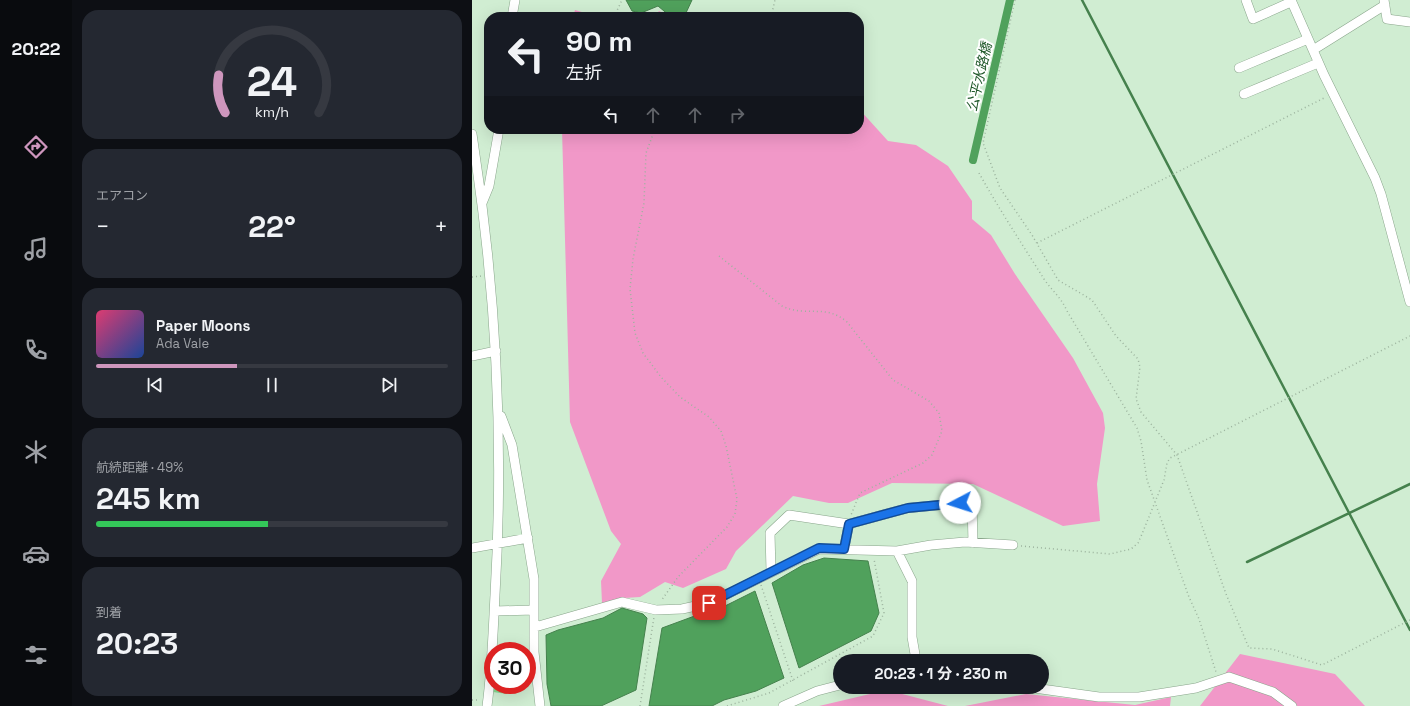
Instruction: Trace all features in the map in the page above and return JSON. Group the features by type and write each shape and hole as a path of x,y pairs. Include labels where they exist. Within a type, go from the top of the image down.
{"street":[{"path":"513,12 515,0"},
{"path":"1246,0 1253,19 1291,1 1318,63 1377,183 1410,302"},
{"path":"1313,50 1384,2 1387,19 1410,22"},
{"path":"1239,68 1308,39"},
{"path":"1244,94 1318,63"},
{"path":"472,134 482,203 496,351 498,411 498,543 487,706"},
{"path":"482,203 490,186 499,134"},
{"path":"472,356 496,351"},
{"path":"498,411 512,445 534,579 534,652 540,706"},
{"path":"771,571 770,533 789,515 849,524 908,508 972,502 973,543"},
{"path":"844,549 849,524"},
{"path":"472,548 528,538"},
{"path":"535,627 622,602 656,610 682,609 704,604 819,548 897,551 931,545 973,543 1013,545"},
{"path":"897,551 912,581 912,637 914,654"},
{"path":"494,611 534,610"},
{"path":"1049,690 1099,697 1139,697 1196,688 1229,677 1273,692 1292,706"},
{"path":"783,706 817,691 833,687"}],"path":[{"path":"616,12 622,0"},
{"path":"772,12 775,0"},
{"path":"1014,0 983,143 1000,188 1037,244 1058,280 1092,300 1116,336 1138,359 1140,367 1136,399 1141,412 1177,455 1226,594 1249,648 1272,649 1322,665 1410,620"},
{"path":"1037,244 1333,93"},
{"path":"640,706 656,610 678,577 727,527 735,514 737,499 726,446 721,431 709,417 680,397 662,377 643,353 635,333 630,288 633,259 644,203 646,153 653,134"},
{"path":"979,173 998,207 1047,283 1062,300 1067,311 1137,428 1141,441 1147,480 1189,597 1199,619 1219,681"},
{"path":"719,256 782,306 793,311 831,312 839,315 847,322 893,380 929,401 939,413 942,431 932,455 923,463 860,493 853,507 849,524"},
{"path":"1013,545 1110,554 1131,549 1138,543 1164,480 1167,463 1170,458 1410,336"},
{"path":"727,706 769,694 873,636 884,613 873,550"},
{"path":"759,578 793,680"}],"shaded area":[{"path":"626,0 692,0 686,12 665,12 658,6 643,12 632,11"},
{"path":"864,115 888,141 916,145 948,166 972,201 972,219 991,235 1015,274 1073,358 1103,413 1105,428 1097,484 1100,521 1063,526 973,484 892,483 848,503 829,503 793,496 736,551 726,569 683,588 665,582 640,597 624,598 602,603 601,581 621,544 611,531 570,422 562,134 864,134"},
{"path":"824,558 868,561 879,613 871,631 799,668 772,583 803,565"},
{"path":"755,591 784,678 756,691 724,700 712,706 649,706 662,628 700,614 707,615"},
{"path":"622,608 643,614 647,618 636,690 601,706 551,706 547,684 546,635 558,630 603,618"},
{"path":"1240,654 1335,674 1365,706 1200,706"},
{"path":"870,694 902,694 948,706 819,706"},
{"path":"1026,694 1135,705 1171,697 1170,706 965,706"}],"waterway":[{"name":"公平水路橋","path":"973,160 1010,0"},
{"path":"1082,0 1410,630"},
{"path":"1247,562 1410,484"}],"route":[{"path":"709,603 819,548 844,549 849,524 908,508 960,503"}]}
